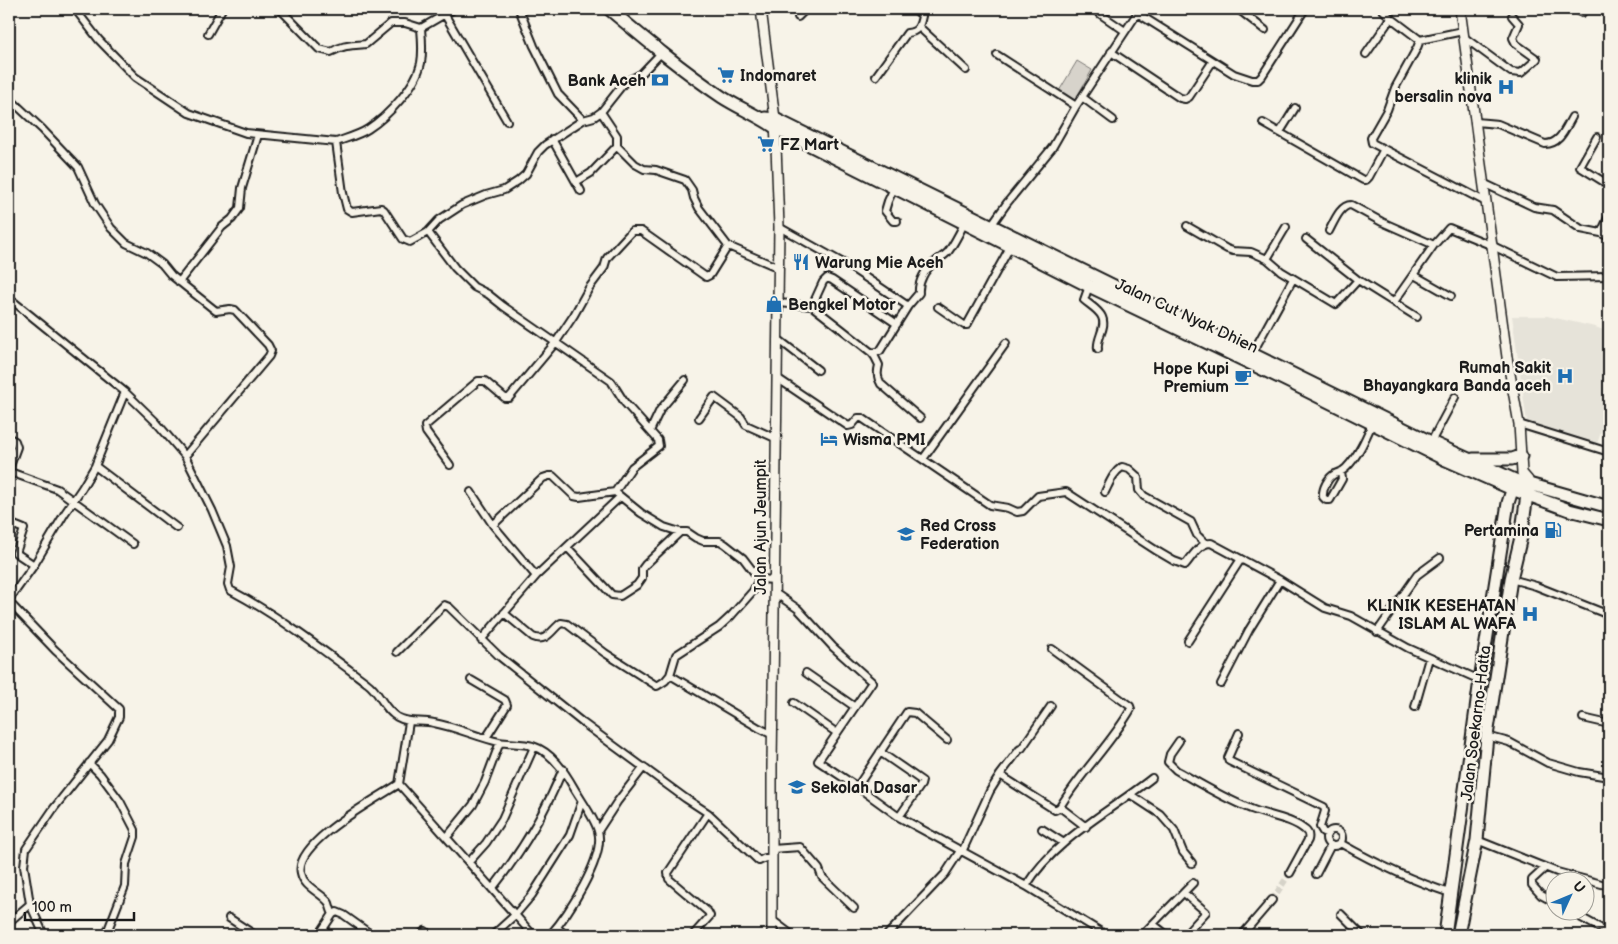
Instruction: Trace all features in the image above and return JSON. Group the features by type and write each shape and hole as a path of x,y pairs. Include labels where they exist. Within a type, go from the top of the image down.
{"highway":[{"name":"Jalan Cut Nyak Dhien","path":"609,9 661,53 724,98 761,117 989,230 1516,481 1569,510 1609,520"},
{"name":"Jalan Cut Nyak Dhien","path":"775,123 964,224 989,230 1010,247 1446,460 1516,481"},
{"path":"1469,459 1512,459 1521,456"},
{"name":"Jalan Soekarno-Hatta","path":"1452,934 1450,893 1480,680 1516,481"},
{"name":"Jalan Cut Nyak Dhien","path":"1528,489 1609,507"},
{"name":"Jalan Soekarno-Hatta","path":"1452,934 1477,840 1487,736 1511,579 1521,537 1528,489"}],"street":[{"path":"75,9 99,40 135,77 189,113 217,124 258,135 336,142 369,129 407,90 418,72 421,61 421,28"},
{"path":"208,34 222,9"},
{"path":"280,9 319,49 331,52 349,44 366,44 391,23 404,23 421,28 454,9"},
{"path":"519,9 534,46 558,94 583,120"},
{"name":"Jalan Ajun Jeumpit","path":"761,9 775,123 779,227 772,935"},
{"path":"798,17 806,9"},
{"path":"876,76 907,33 913,32 919,27 922,16 915,9"},
{"path":"1092,9 1125,31"},
{"path":"1238,9 1265,30"},
{"path":"989,230 1052,148 1076,106 1139,11 1234,74 1258,80 1305,9"},
{"path":"1382,9 1420,40 1464,35 1511,72 1521,73 1537,58 1516,44 1513,38 1518,24 1512,16"},
{"path":"1460,9 1507,357 1519,424 1521,456 1516,481 1528,480 1528,489"},
{"path":"1574,9 1582,13"},
{"path":"445,15 507,121"},
{"path":"1366,54 1391,18"},
{"path":"919,27 966,70"},
{"path":"1420,40 1395,88 1387,110 1371,138 1372,143 1486,202"},
{"path":"1111,52 1180,98 1185,99 1189,97 1213,60"},
{"path":"336,142 347,209 352,212 381,208 403,239 410,242 428,232 439,220 462,205 504,190 518,181 526,174 538,152 552,140 583,120 594,117 601,112 624,82 641,74 661,53"},
{"path":"997,55 1076,106"},
{"path":"1082,97 1113,120"},
{"path":"9,98 78,167 95,204 112,228 126,243 147,253 162,264 170,275 216,310 236,310 271,351 269,356 184,456"},
{"path":"1280,132 1294,108"},
{"path":"576,182 591,173 616,146 617,136 601,112"},
{"path":"1476,122 1498,124 1545,144 1552,144 1557,141 1572,117"},
{"path":"1263,123 1363,180 1366,180 1384,150"},
{"path":"179,282 222,227 232,219 240,208 242,188 258,135"},
{"path":"1597,137 1580,167 1609,185"},
{"path":"552,140 581,191"},
{"path":"616,146 635,164 644,169 656,170 685,180 692,190 699,208 728,246 779,268"},
{"path":"1483,183 1534,207 1553,210 1581,229 1601,233 1609,238"},
{"path":"894,188 885,212 894,221 897,221"},
{"path":"1329,231 1343,208 1351,205 1382,222 1434,245"},
{"path":"1601,233 1609,216"},
{"path":"872,353 880,351 908,306 919,294 918,286 921,279 935,261 943,258 950,250 964,224"},
{"path":"1187,226 1227,249 1251,252 1267,259 1293,279 1336,304 1358,280"},
{"path":"779,227 847,265 908,306"},
{"path":"1267,259 1286,227"},
{"path":"1394,302 1434,245 1449,228 1493,246 1557,277 1609,276"},
{"path":"450,465 426,432 425,426 478,381 485,381 505,398 510,398 556,342 589,288 604,268 607,258 632,231 641,231 706,277 710,275 728,246"},
{"path":"428,232 439,250 474,287 488,294 612,381 625,403 658,440 659,446 632,467 617,495 536,576 481,640"},
{"path":"1306,239 1358,280 1416,317"},
{"path":"938,307 964,325 968,325 1010,247"},
{"path":"1414,274 1451,296"},
{"path":"812,306 823,282 827,278 897,324"},
{"path":"1252,354 1293,279"},
{"path":"1089,286 1084,300 1102,316 1103,322 1103,328 1097,343 1098,349"},
{"path":"9,298 125,392 156,422 184,456 212,510 227,546 231,567 228,584 230,590 269,612 306,637 371,686 393,714 409,722 435,723 500,742 534,747 548,755 563,769 598,831 599,843 582,889 550,935"},
{"path":"779,303 812,306 872,353 879,365 877,372 881,384 920,418"},
{"path":"778,340 818,370"},
{"path":"923,459 1006,343"},
{"path":"777,378 848,426 852,425 858,418 862,418 990,505 1008,508 1017,512 1022,511 1038,496 1066,492 1157,552 1185,565 1201,546 1205,543 1211,543 1280,580 1324,608 1351,616 1377,632 1429,658 1480,680"},
{"path":"650,431 660,410 685,380"},
{"path":"44,935 30,904 24,866 26,849 54,808 96,756 115,727 119,717 119,709 55,650 9,601 34,565 95,466 125,392"},
{"path":"699,418 714,397 742,417 746,425 776,438"},
{"path":"1431,442 1455,397"},
{"path":"1341,472 1363,445 1372,424"},
{"path":"1519,424 1609,452"},
{"path":"9,438 15,441 17,446 10,472 57,489 133,544"},
{"path":"95,466 177,528"},
{"path":"1105,492 1114,474 1119,469 1122,467 1129,469 1138,476 1139,490 1144,496 1191,522 1197,535 1205,543"},
{"path":"493,525 543,478 553,476 578,498 617,495 664,527 686,532 703,541 720,541 742,558 759,579 775,580"},
{"path":"471,492 493,525 536,576"},
{"path":"9,523 24,529 16,553 34,565"},
{"path":"567,547 612,595 620,596 637,585 642,578 642,569 645,565 680,532"},
{"path":"1377,632 1417,575 1440,558"},
{"path":"1188,641 1241,559"},
{"path":"504,613 539,640 545,639 561,623 567,624 605,653 657,686 670,675 676,655 719,627 753,591 759,579"},
{"path":"1511,579 1536,586 1609,615"},
{"path":"1221,684 1253,623 1280,580"},
{"path":"775,593 798,609 833,647 871,681 871,684 818,761 899,817 1026,886 1106,935"},
{"path":"397,652 444,605 449,607 481,640 583,723 708,813 759,861 765,858 772,859"},
{"path":"1000,775 1055,810 1060,807 1071,789 1090,766 1130,709 1130,706 1052,649"},
{"path":"1415,707 1429,658"},
{"path":"806,673 855,707"},
{"path":"670,675 773,735"},
{"path":"472,680 505,700 507,705 486,738"},
{"path":"794,703 837,733"},
{"path":"887,935 945,874 961,851 1000,775 1022,748 1051,706"},
{"path":"856,787 904,715 911,712 915,713 947,740"},
{"path":"1583,718 1609,724"},
{"path":"333,914 328,902 306,883 300,872 301,861 311,848 332,828 399,784 409,722"},
{"path":"1240,733 1228,758 1229,761 1324,806 1326,811 1320,827 1323,832 1328,834"},
{"path":"1487,736 1509,742 1548,763 1579,772 1609,777"},
{"path":"1179,740 1170,754 1168,762 1176,770 1240,804 1262,814 1281,818 1306,830 1309,835 1308,840 1290,873"},
{"path":"447,837 472,805 485,782 500,742"},
{"path":"469,862 502,819 534,747"},
{"path":"880,752 922,781 899,817"},
{"path":"89,763 100,774 120,801 135,830 135,837 126,864 126,886 106,935"},
{"path":"598,831 644,767"},
{"path":"492,889 530,838 563,769"},
{"path":"1026,886 1033,874 1064,843 1152,778"},
{"path":"399,784 533,935"},
{"path":"1130,795 1160,814 1166,820 1174,830 1182,852 1192,863"},
{"path":"493,935 515,915 532,894 570,835 582,801"},
{"path":"1060,807 1086,827"},
{"path":"693,935 710,916 708,912 669,878 668,873 708,813"},
{"path":"1042,829 1064,843"},
{"path":"1334,830 1339,832 1342,836 1340,843 1336,846 1331,845 1327,841 1328,834 1334,830"},
{"path":"1477,840 1545,868 1609,886"},
{"path":"1340,843 1400,873 1450,893"},
{"path":"1316,874 1331,845"},
{"path":"772,849 800,848 819,868 822,877 854,908"},
{"path":"1545,868 1532,880 1532,886 1546,898"},
{"path":"1142,935 1193,884"},
{"path":"1184,893 1206,912 1185,935"},
{"path":"1242,935 1272,900"},
{"path":"9,922 30,904"},
{"path":"319,935 333,914 337,912 372,935"},
{"path":"1341,914 1362,935"},
{"path":"229,918 255,935"},
{"path":"772,920 792,935"},
{"path":"1589,922 1609,933"},
{"path":"1153,924 1167,935"},
{"path":"557,927 565,935"},
{"path":"420,935 425,931 430,935"},
{"path":"1306,935 1310,933 1313,935"}],"shaded area":[{"path":"1077,61 1092,70 1075,100 1059,91"},
{"name":"Rumah Sakit Bhayangkara Banda aceh","path":"1512,316 1547,316 1609,332 1609,420 1605,420 1596,447 1527,422"}],"tunnel":[{"path":"1272,900 1290,873"}],"place":[{"name":"Indomaret","path":"726,75"},
{"name":"Bank Aceh","path":"660,80"},
{"name":"klinik bersalin nova","path":"1506,87"},
{"name":"FZ Mart","path":"766,144"},
{"name":"Warung Mie Aceh","path":"801,262"},
{"name":"Bengkel Motor","path":"774,304"},
{"name":"Rumah Sakit Bhayangkara Banda aceh","path":"1565,376"},
{"name":"Hope Kupi Premium","path":"1243,377"},
{"name":"Wisma PMI","path":"829,439"},
{"name":"Pertamina","path":"1553,530"},
{"name":"Red Cross Federation","path":"906,534"},
{"name":"KLINIK KESEHATAN ISLAM AL WAFA","path":"1530,614"},
{"name":"Sekolah Dasar","path":"797,787"}]}
